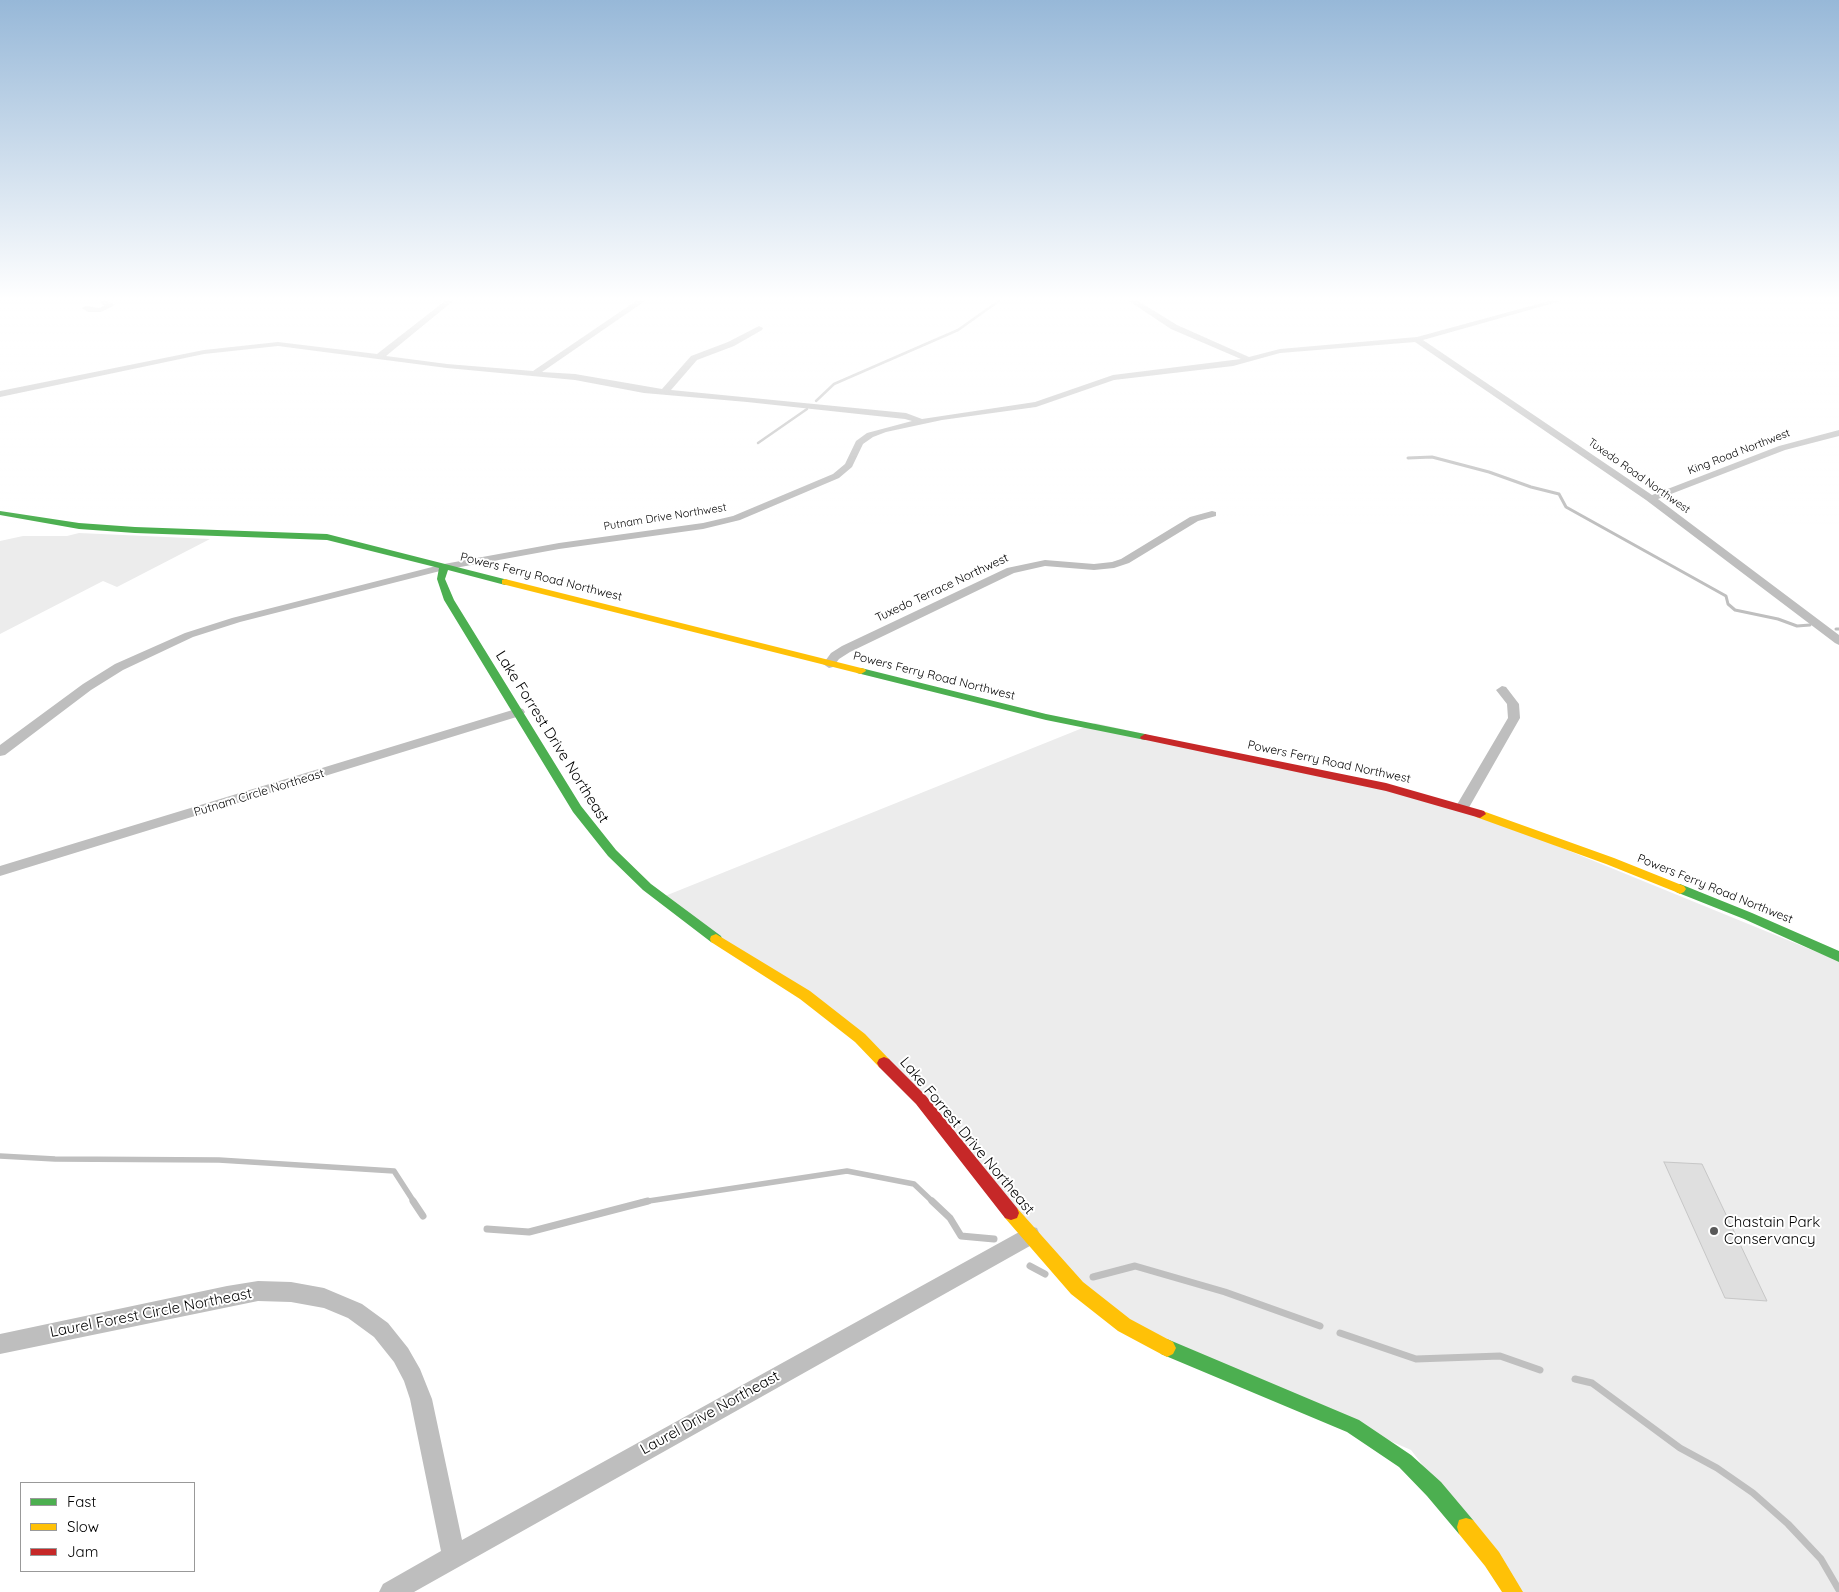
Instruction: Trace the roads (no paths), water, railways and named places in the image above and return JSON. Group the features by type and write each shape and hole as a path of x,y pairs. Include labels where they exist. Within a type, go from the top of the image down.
{"street":[{"path":"0,394 95,375"},
{"path":"558,375 664,392 906,416 921,421"},
{"path":"664,392 679,375"},
{"name":"Putnam Drive Northwest","path":"444,567 559,546 703,526 736,518 836,476 849,465 859,443 870,435 921,421 1036,404 1113,378 1133,375"},
{"name":"Tuxedo Road Northwest","path":"1471,375 1650,498 1839,641"},
{"name":"King Road Northwest","path":"1650,498 1661,496 1782,448 1839,433"},
{"name":"Powers Ferry Road Northwest","path":"0,513 79,526 327,537 1046,717 1386,787 1462,808 1610,861 1748,916 1839,956"},
{"name":"Tuxedo Terrace Northwest","path":"829,664 846,649 1011,570 1045,563 1094,567 1114,565 1125,561 1194,519 1212,514"},
{"path":"0,752 87,688 119,667 163,645 229,622 444,567"},
{"name":"Lake Forrest Drive Northeast","path":"444,567 441,579 449,600 577,809 612,853 647,887 701,929 805,995 860,1038 921,1100 1030,1235 1077,1288 1124,1325 1169,1349 1353,1426 1377,1441 1405,1461 1434,1489 1492,1559 1513,1592"},
{"path":"1462,808 1514,718 1513,704 1502,690"},
{"name":"Putnam Circle Northeast","path":"0,871 518,712"},
{"name":"Laurel Drive Northeast","path":"391,1592 1030,1235"},
{"name":"Laurel Forest Circle Northeast","path":"0,1344 258,1291 291,1292 324,1298 355,1311 381,1330 402,1355 413,1376 421,1399 454,1557"}],"waterway":[{"path":"816,401 834,384 854,375"},
{"path":"758,443 807,409"},
{"path":"1408,458 1432,457 1489,472 1531,487 1559,494 1566,507 1726,596 1728,604 1735,610 1778,619 1797,626 1810,625"},
{"path":"0,1156 55,1159 219,1160 394,1171 414,1202"},
{"path":"647,1201 847,1171 914,1184 933,1202"},
{"path":"413,1201 423,1216"},
{"path":"487,1229 529,1232 647,1201"},
{"path":"642,1202 647,1201"},
{"path":"932,1201 950,1218 961,1236 994,1239"},
{"path":"1030,1266 1045,1274"},
{"path":"1093,1277 1135,1266 1225,1292 1320,1326"},
{"path":"1340,1333 1416,1359 1500,1356 1540,1370"},
{"path":"1575,1379 1592,1383 1680,1448 1717,1468 1753,1493 1788,1524 1821,1559 1839,1590"}],"place":[{"name":"Chastain Park Conservancy","path":"1714,1231"}]}
